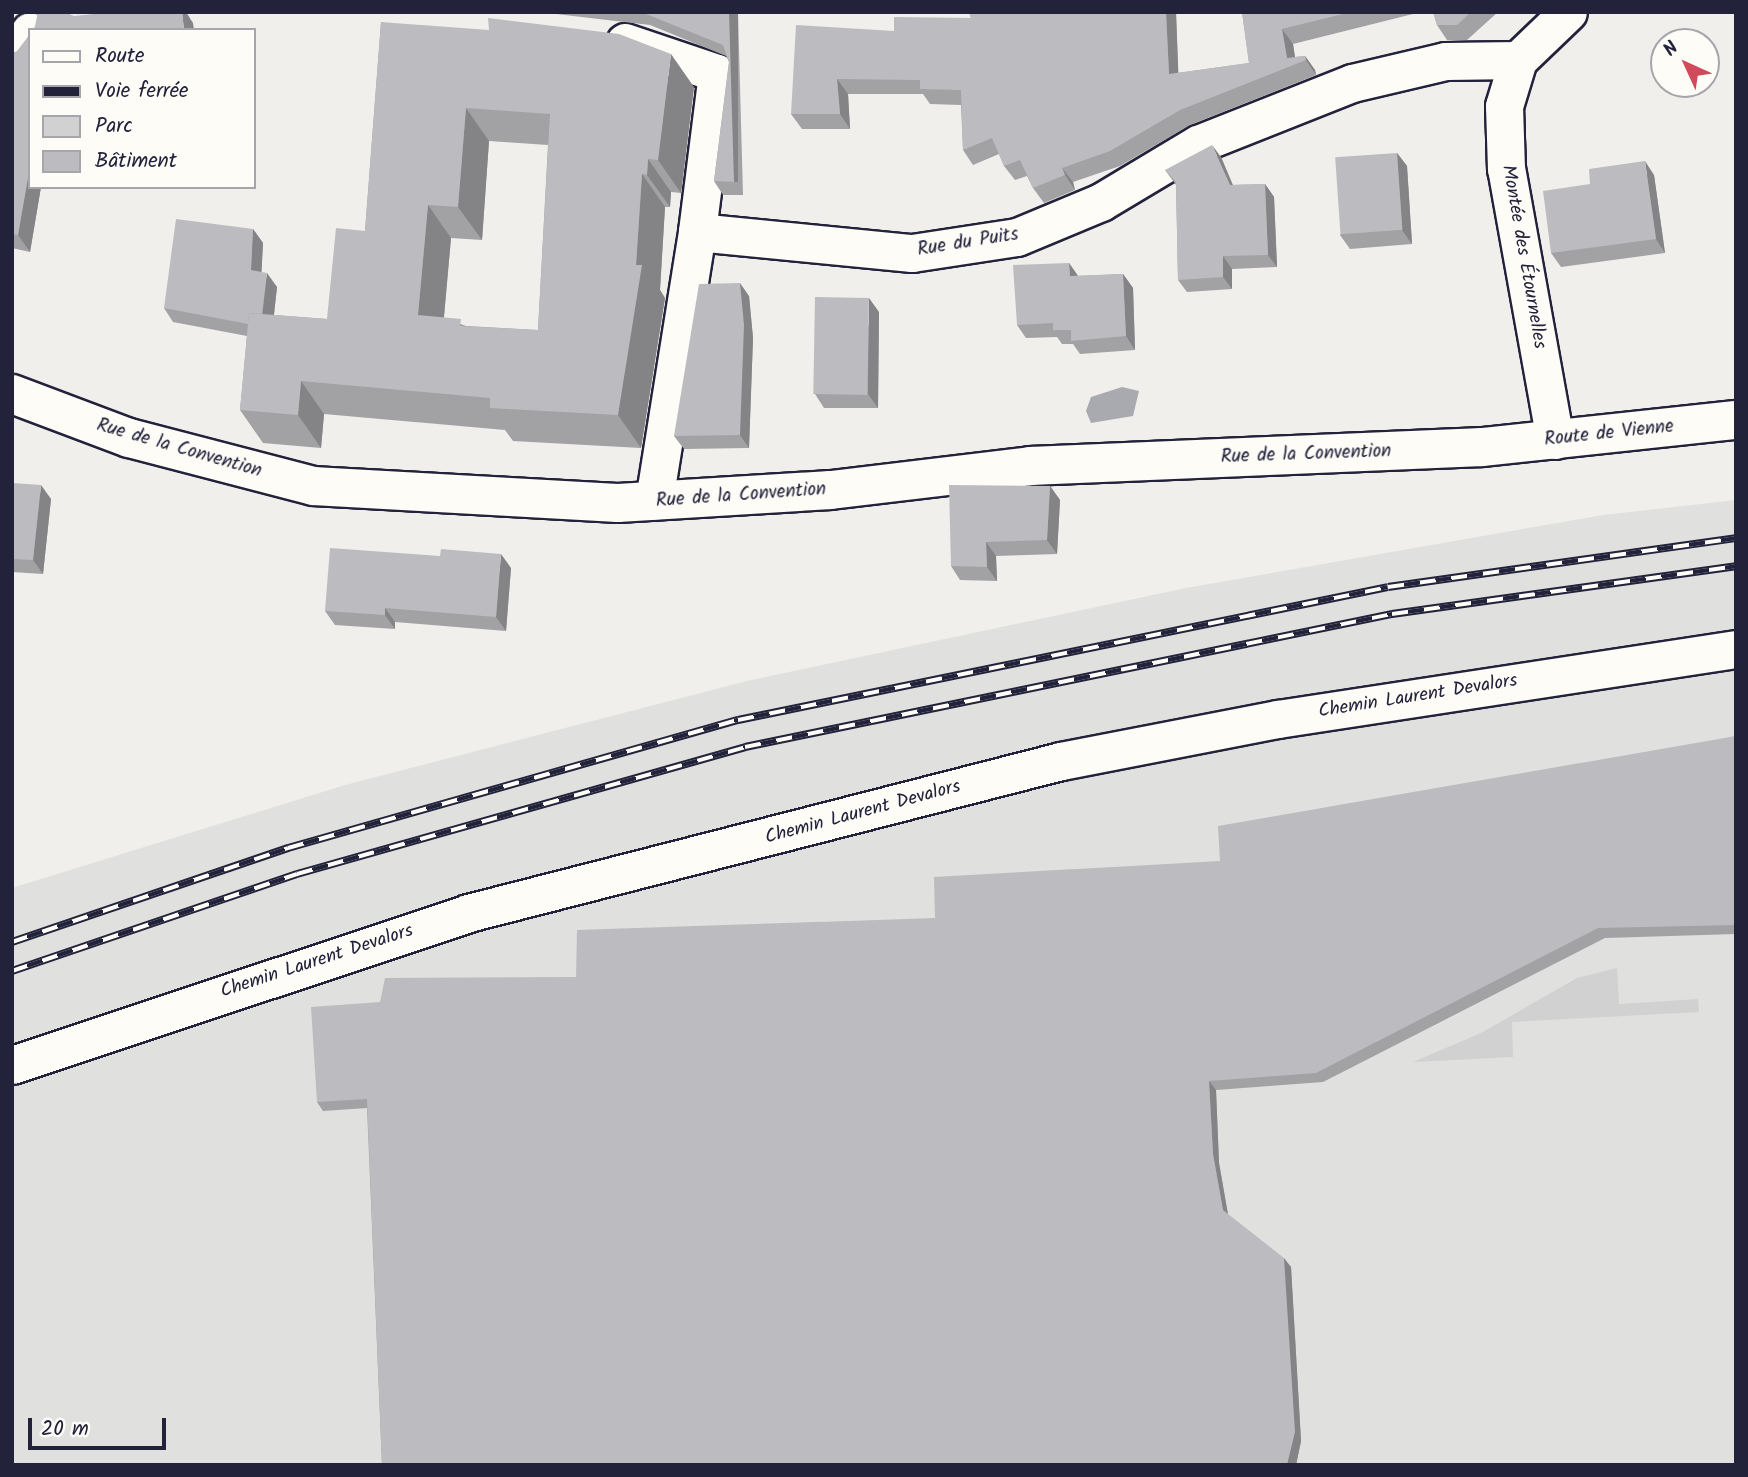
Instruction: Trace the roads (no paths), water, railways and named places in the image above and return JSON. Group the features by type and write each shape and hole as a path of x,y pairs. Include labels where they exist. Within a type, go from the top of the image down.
{"street":[{"path":"32,28 42,12"},
{"name":"Montée des Étournelles","path":"1555,440 1506,169 1504,106 1518,60 1568,12"},
{"path":"12,55 28,34"},
{"path":"591,36 647,46 717,73 697,232 654,501"},
{"name":"Rue du Puits","path":"697,232 912,253 1017,237 1101,202 1198,144 1352,83 1445,61 1518,60"},
{"name":"Rue de la Convention","path":"12,394 129,438 313,486 618,503 831,490 1031,466 1482,447"},
{"name":"Route de Vienne","path":"1482,447 1736,420"},
{"name":"Chemin Laurent Devalors","path":"12,1065 468,913 1060,761 1278,719 1736,649"}],"railway":[{"path":"12,942 288,848 738,720 1388,587 1736,538"},
{"path":"12,971 297,874 745,747 1392,614 1736,566"}]}
